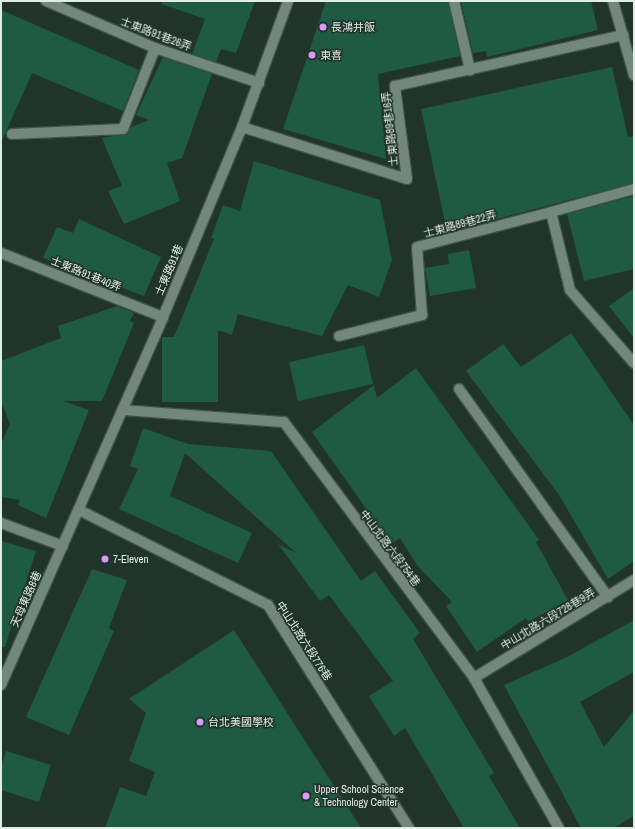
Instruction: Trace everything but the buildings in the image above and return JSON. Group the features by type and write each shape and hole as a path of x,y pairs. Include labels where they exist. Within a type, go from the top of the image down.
{"street":[{"name":"士東路91巷26弄","path":"46,1 155,48 259,83"},
{"name":"士東路91巷","path":"63,546 124,410 242,128 288,1"},
{"path":"454,1 470,70"},
{"path":"613,1 634,75"},
{"name":"士東路89巷16弄","path":"242,128 407,179 395,86 622,35"},
{"path":"12,134 123,129 155,48"},
{"name":"士東路89巷22弄","path":"339,336 422,315 418,247 634,189"},
{"path":"551,212 570,290 624,348 634,363"},
{"name":"士東路91巷40弄","path":"1,253 163,317"},
{"path":"459,389 608,597"},
{"name":"中山北路六段754巷","path":"124,410 284,422 474,678 559,828"},
{"name":"中山北路六段776巷","path":"79,510 268,605 409,828"},
{"path":"1,523 63,546"},
{"name":"天母東路8巷","path":"1,685 63,546"},
{"name":"中山北路六段728巷9弄","path":"474,678 634,580"}],"place":[{"name":"長鴻井飯","path":"323,27"},
{"name":"東喜","path":"312,55"},
{"name":"7-Eleven","path":"105,559"},
{"name":"台北美國學校","path":"200,722"},
{"name":"Upper School Science & Technology Center","path":"306,796"}]}
